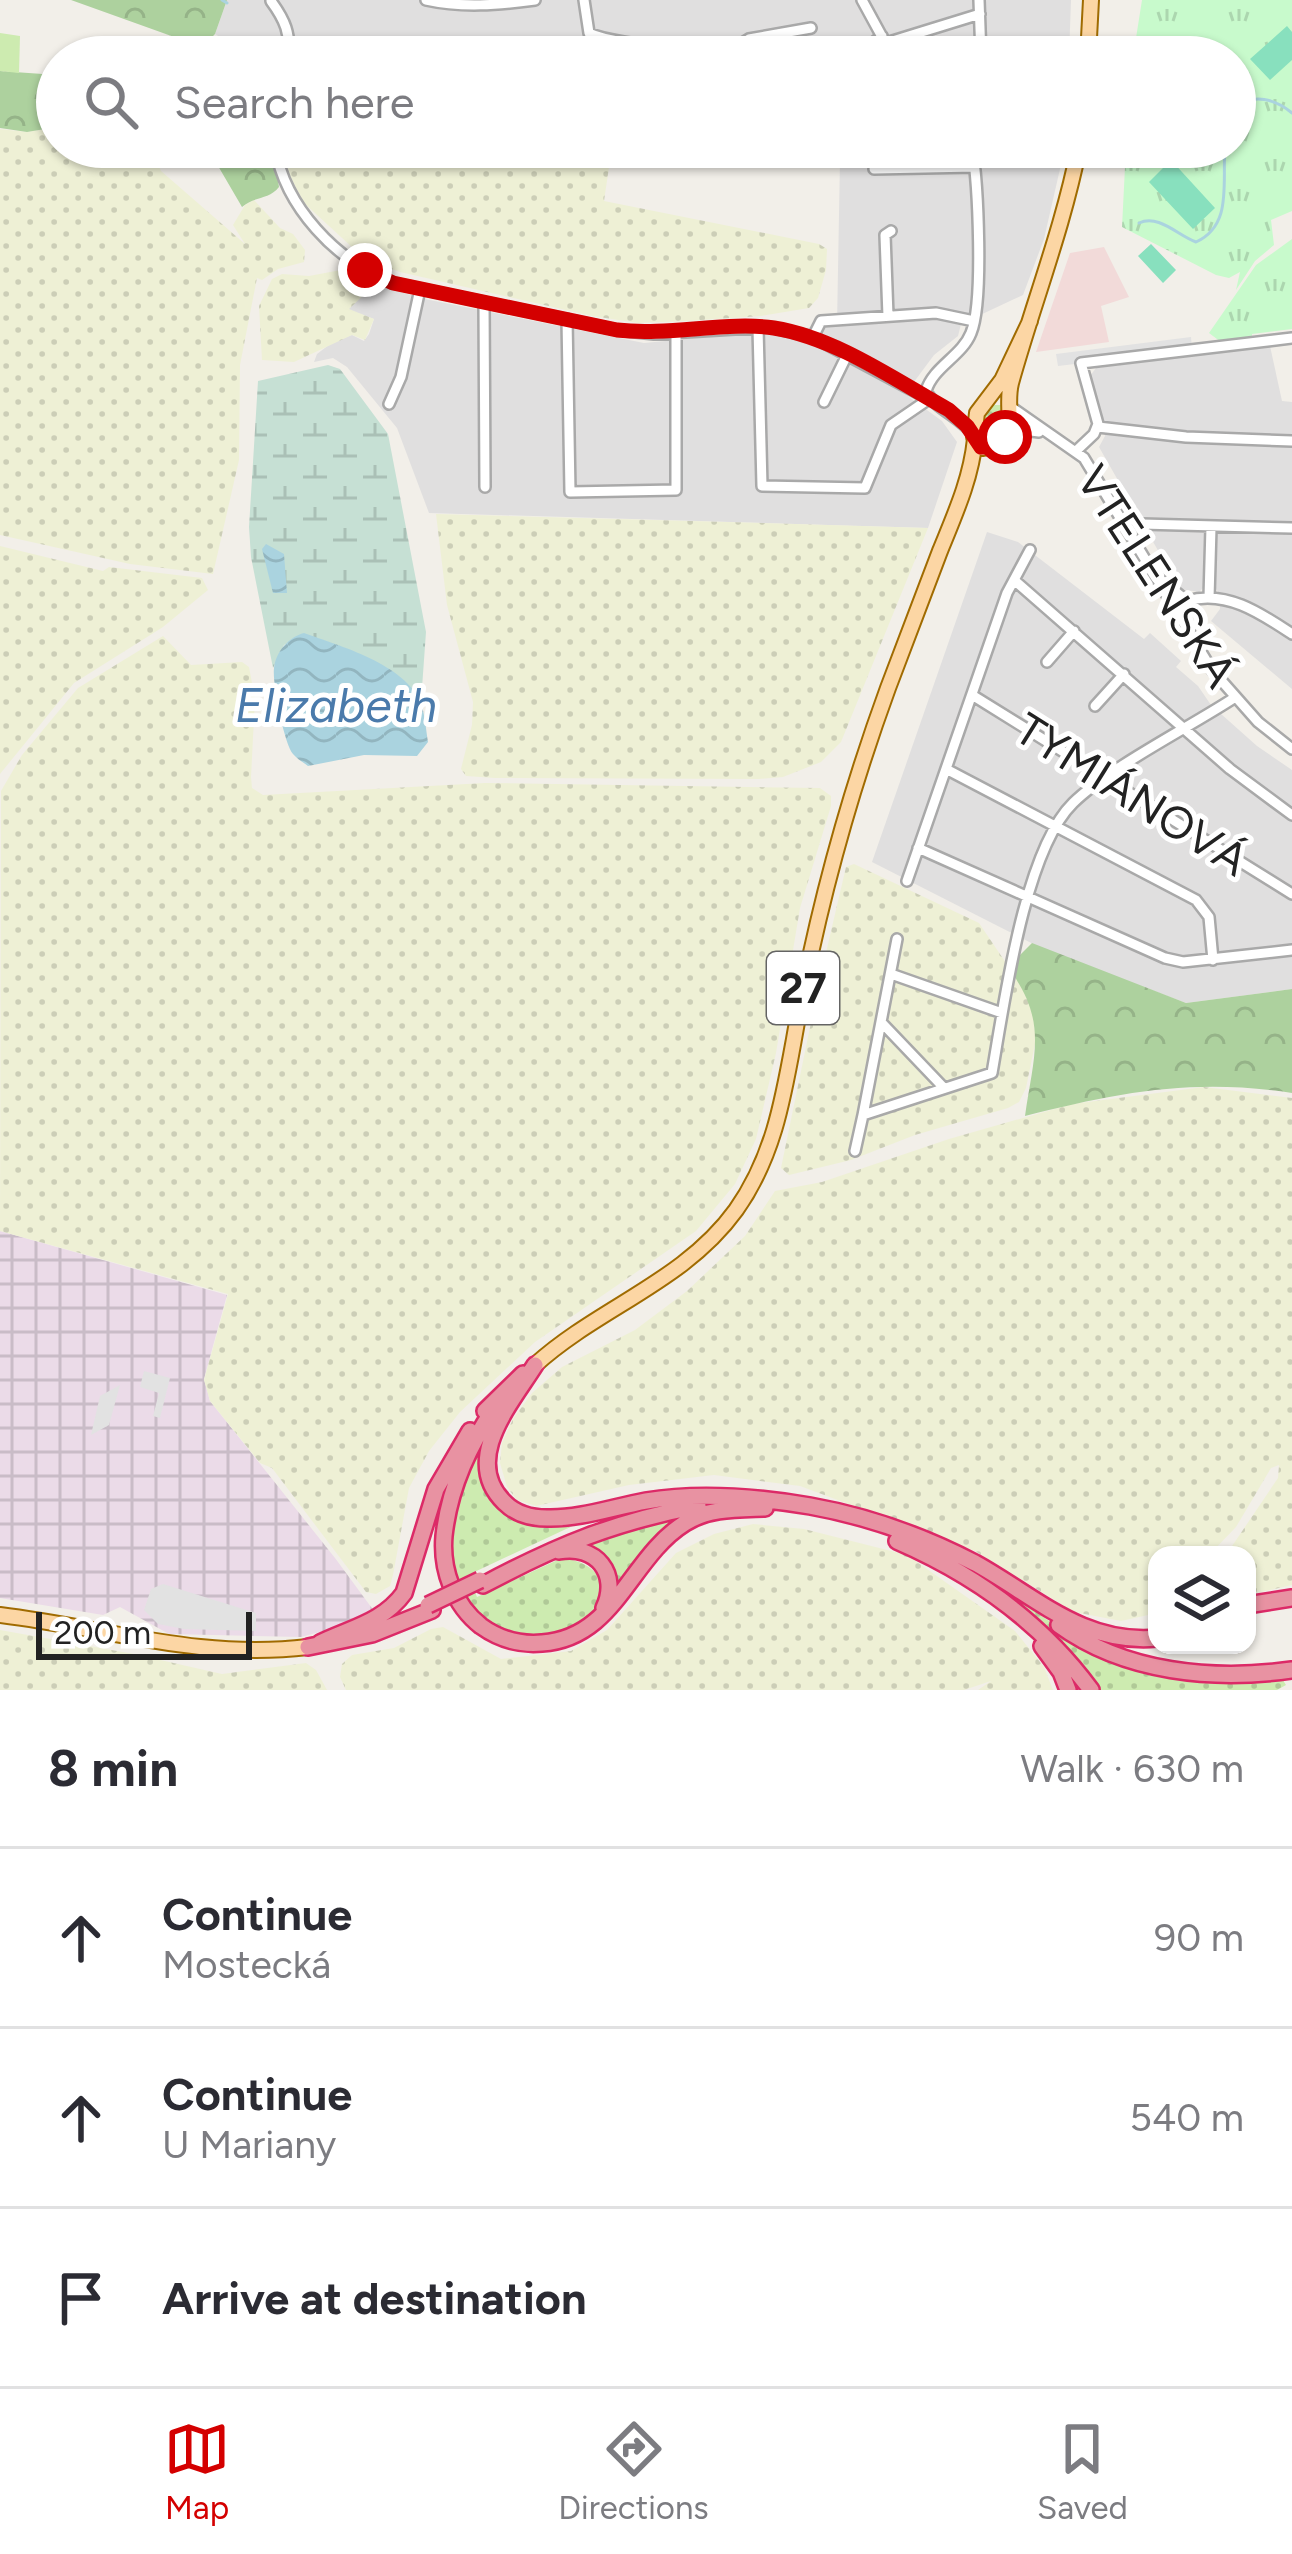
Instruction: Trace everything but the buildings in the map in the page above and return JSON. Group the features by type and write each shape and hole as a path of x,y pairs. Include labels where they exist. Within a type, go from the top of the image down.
{"highway":[{"path":"535,1365 502,1412 489,1448 490,1480 503,1502 523,1515 548,1518 652,1500 746,1497 840,1511 974,1563 1067,1622 1116,1636 1148,1638"},
{"path":"535,1365 498,1403 464,1461 446,1523 447,1572 455,1594 470,1615 507,1639 563,1640 616,1604 660,1543 684,1523 715,1512 765,1508"},
{"path":"314,1645 373,1621 396,1604 404,1592 426,1514 456,1450 506,1388 535,1365"},
{"path":"481,1582 554,1541 603,1522 694,1499"},
{"path":"314,1645 430,1608 557,1546 612,1525 699,1506 734,1504 828,1518 882,1534 964,1576 1029,1622 1091,1690"},
{"path":"919,1539 1087,1643 1134,1663 1188,1672 1292,1670"},
{"path":"481,1582 560,1551 582,1550 601,1562 610,1580 609,1597 596,1621"},
{"path":"964,1576 1022,1622 1049,1654 1068,1690"},
{"path":"1256,1604 1292,1598"}],"main road":[{"path":"1089,36 1090,0"},
{"name":"27","path":"968,479 1010,428 1010,405 1030,321 1054,252 1074,168"},
{"name":"27","path":"535,1365 566,1339 652,1287 697,1253 733,1214 765,1157 780,1115 808,964 848,805 968,479 975,419 1002,380 1030,321"},
{"path":"984,403 1000,397 1010,405"},
{"path":"974,436 983,448 998,444"},
{"path":"0,1615 193,1649 263,1652 314,1645"}],"street":[{"path":"271,0 289,36"},
{"path":"426,0 447,5 535,0"},
{"path":"584,0 589,33 596,36"},
{"path":"979,0 981,36"},
{"path":"865,2 882,36"},
{"path":"899,36 980,14"},
{"path":"766,36 811,28"},
{"path":"281,168 289,194 319,230 365,270 393,283 617,330 758,328 814,337 949,410 974,436"},
{"path":"874,169 924,168"},
{"path":"928,399 930,380 970,338 974,321 974,168"},
{"path":"888,316 885,236 891,231"},
{"path":"389,404 420,289"},
{"path":"484,302 485,488"},
{"path":"814,337 821,321 936,313 974,321"},
{"path":"567,320 571,492 676,490 676,332"},
{"path":"758,328 762,486 865,488 891,424 928,399"},
{"name":"VTELENSKÁ","path":"1076,451 1098,427 1081,363 1292,338"},
{"path":"824,402 847,355"},
{"path":"949,410 966,412 984,403"},
{"name":"VTELENSKÁ","path":"1010,405 1076,451 1091,468 1196,646 1234,698 1292,749"},
{"path":"1098,427 1186,437 1292,441"},
{"name":"VTELENSKÁ","path":"998,444 1024,430 1045,433"},
{"path":"1142,524 1292,528"},
{"path":"1210,598 1211,526"},
{"path":"907,881 1014,580 1030,550"},
{"path":"1157,577 1187,602 1210,598 1252,607 1292,634"},
{"path":"1014,580 1263,797 1292,814"},
{"path":"1047,662 1074,631"},
{"path":"1095,706 1124,674"},
{"name":"TYMIÁNOVÁ","path":"972,695 1292,894"},
{"path":"863,1115 992,1073 1016,935 1055,827 1076,800 1234,698"},
{"path":"946,770 1196,899 1209,916 1214,960"},
{"path":"918,848 1165,958 1183,962 1292,950"},
{"path":"855,1151 897,939"},
{"path":"891,974 1002,1013"},
{"path":"880,1022 944,1088"}],"shaded area":[{"path":"227,0 1071,0 1070,36 215,34"},
{"path":"840,168 1060,168 1044,239 1023,295 961,324 958,336 934,355 905,394 942,421 957,442 928,528 429,513 397,428 347,367 333,358 314,362 334,341 352,335 364,341 369,334 374,319 348,310 364,283 349,266 381,286 420,298 644,343 837,325"},
{"path":"1104,247 1129,297 1101,306 1109,342 1036,352 1070,253"},
{"path":"1191,337 1192,350 1058,366 1056,354"},
{"path":"1270,346 1282,401 1292,402 1292,689 1211,621 1220,609 1215,588 1180,589 1099,447 1105,436 1104,422 1090,376 1096,368"},
{"path":"987,532 1018,542 1144,639 1150,633 1181,661 1176,667 1211,705 1292,770 1292,989 1186,1003 1045,950 872,862"},
{"path":"0,1231 227,1295 204,1379 210,1401 335,1558 374,1611 372,1618 301,1637 169,1634 120,1607 103,1615 0,1598"},
{"path":"144,1371 170,1378 160,1418 153,1416 159,1393 140,1387"},
{"path":"120,1385 109,1425 91,1435 100,1396"},
{"path":"163,1584 256,1613 256,1631 158,1624 144,1610 151,1589"}],"green space":[{"path":"71,0 227,0 213,36 171,36"},
{"path":"1142,0 1292,0 1292,211 1271,220 1274,245 1255,261 1236,290 1240,272 1229,278 1216,275 1122,227 1125,168 1256,168 1256,36 1136,36"},
{"path":"1287,26 1292,32 1292,60 1270,80 1256,65 1256,54"},
{"path":"0,33 20,36 19,73 0,71"},
{"path":"0,71 36,74 36,130 0,128"},
{"path":"0,129 36,130 36,168 160,168 245,244 233,225 245,205 254,200 305,250 304,262 257,278 240,365 239,460 213,574 130,564 0,535"},
{"path":"219,168 276,168 279,187 242,207"},
{"path":"288,168 609,168 604,201 819,244 827,249 826,270 818,298 809,308 761,316 638,323 592,316 366,260 304,203"},
{"path":"1163,168 1178,168 1215,208 1193,229 1149,182"},
{"path":"1292,239 1292,329 1252,334 1252,342 1221,342 1209,333 1256,265"},
{"path":"1151,244 1176,270 1163,283 1138,256"},
{"path":"346,269 370,289 349,309 374,319 365,340 352,335 294,362 262,360 259,306 272,279 282,274 309,276"},
{"path":"328,365 340,369 388,434 426,632 421,702 384,667 304,634 284,645 273,668 249,527 258,381"},
{"path":"991,405 1001,405 1005,425 989,442 983,440 979,426"},
{"path":"436,514 928,528 841,742 821,762 783,777 759,779 495,778 466,776 461,769 473,702 447,605"},
{"path":"0,546 103,571 109,567 202,578 208,590 163,627 74,683 0,774"},
{"path":"163,636 191,665 242,662 249,667 255,699 252,788 263,795 485,783 820,788 831,796 800,908 756,1139 735,1184 696,1231 535,1342 460,1412 429,1451 409,1488 390,1586 376,1594 366,1592 272,1468 260,1463 210,1401 204,1380 228,1294 0,1231 1,791 22,755 78,688"},
{"path":"854,864 979,923 1031,1000 1036,1039 1026,1088 1019,1102 1008,1108 915,1135 851,1160 789,1175 781,1168 821,974 846,867"},
{"path":"1032,943 1186,1003 1292,989 1292,1093 1190,1087 1093,1100 1025,1116 1034,1025 1012,973 1013,962"},
{"path":"1204,1087 1292,1098 1292,1585 1256,1593 1256,1546 1232,1546 1278,1478 1279,1465 1271,1468 1236,1527 1218,1546 1148,1546 1148,1615 1121,1621 1074,1612 975,1551 800,1486 714,1475 629,1485 536,1506 517,1500 507,1487 500,1463 502,1443 532,1393 562,1367 635,1330 687,1291 745,1236 775,1191 822,1182 1072,1104"},
{"path":"479,1448 487,1489 508,1515 539,1526 581,1522 468,1575 477,1597 562,1558 579,1562 599,1578 602,1599 587,1619 572,1628 551,1635 511,1632 493,1624 465,1596 456,1577 452,1541 460,1500"},
{"path":"692,1514 613,1598 587,1541"},
{"path":"753,1524 804,1529 907,1555 1015,1631 1044,1667 1053,1690 978,1690 991,1681 964,1690 346,1690 340,1677 342,1664 352,1655 394,1648 443,1627 501,1659 571,1651 607,1630 676,1553 714,1534"},
{"path":"935,1552 1005,1591 1103,1658 1169,1678 1283,1680 1286,1685 1277,1690 1101,1690 1037,1621"},
{"path":"0,1630 222,1674 306,1663 327,1690 0,1690"}],"water":[{"path":"266,544 284,554 287,593 273,593 262,549"},
{"name":"Elizabeth","path":"304,633 370,658 413,689 421,703 428,742 417,756 364,755 308,766 295,756 283,726 274,668 284,646"}],"waterway":[{"path":"222,0 227,3"},
{"path":"1256,100 1279,104 1292,113"},
{"path":"1139,223 1161,223 1196,242 1208,235 1221,214 1224,168"}],"route":[{"path":"365,270 393,283 617,330 653,334 770,327 814,337 949,410 981,447 994,447 1005,437"}]}
